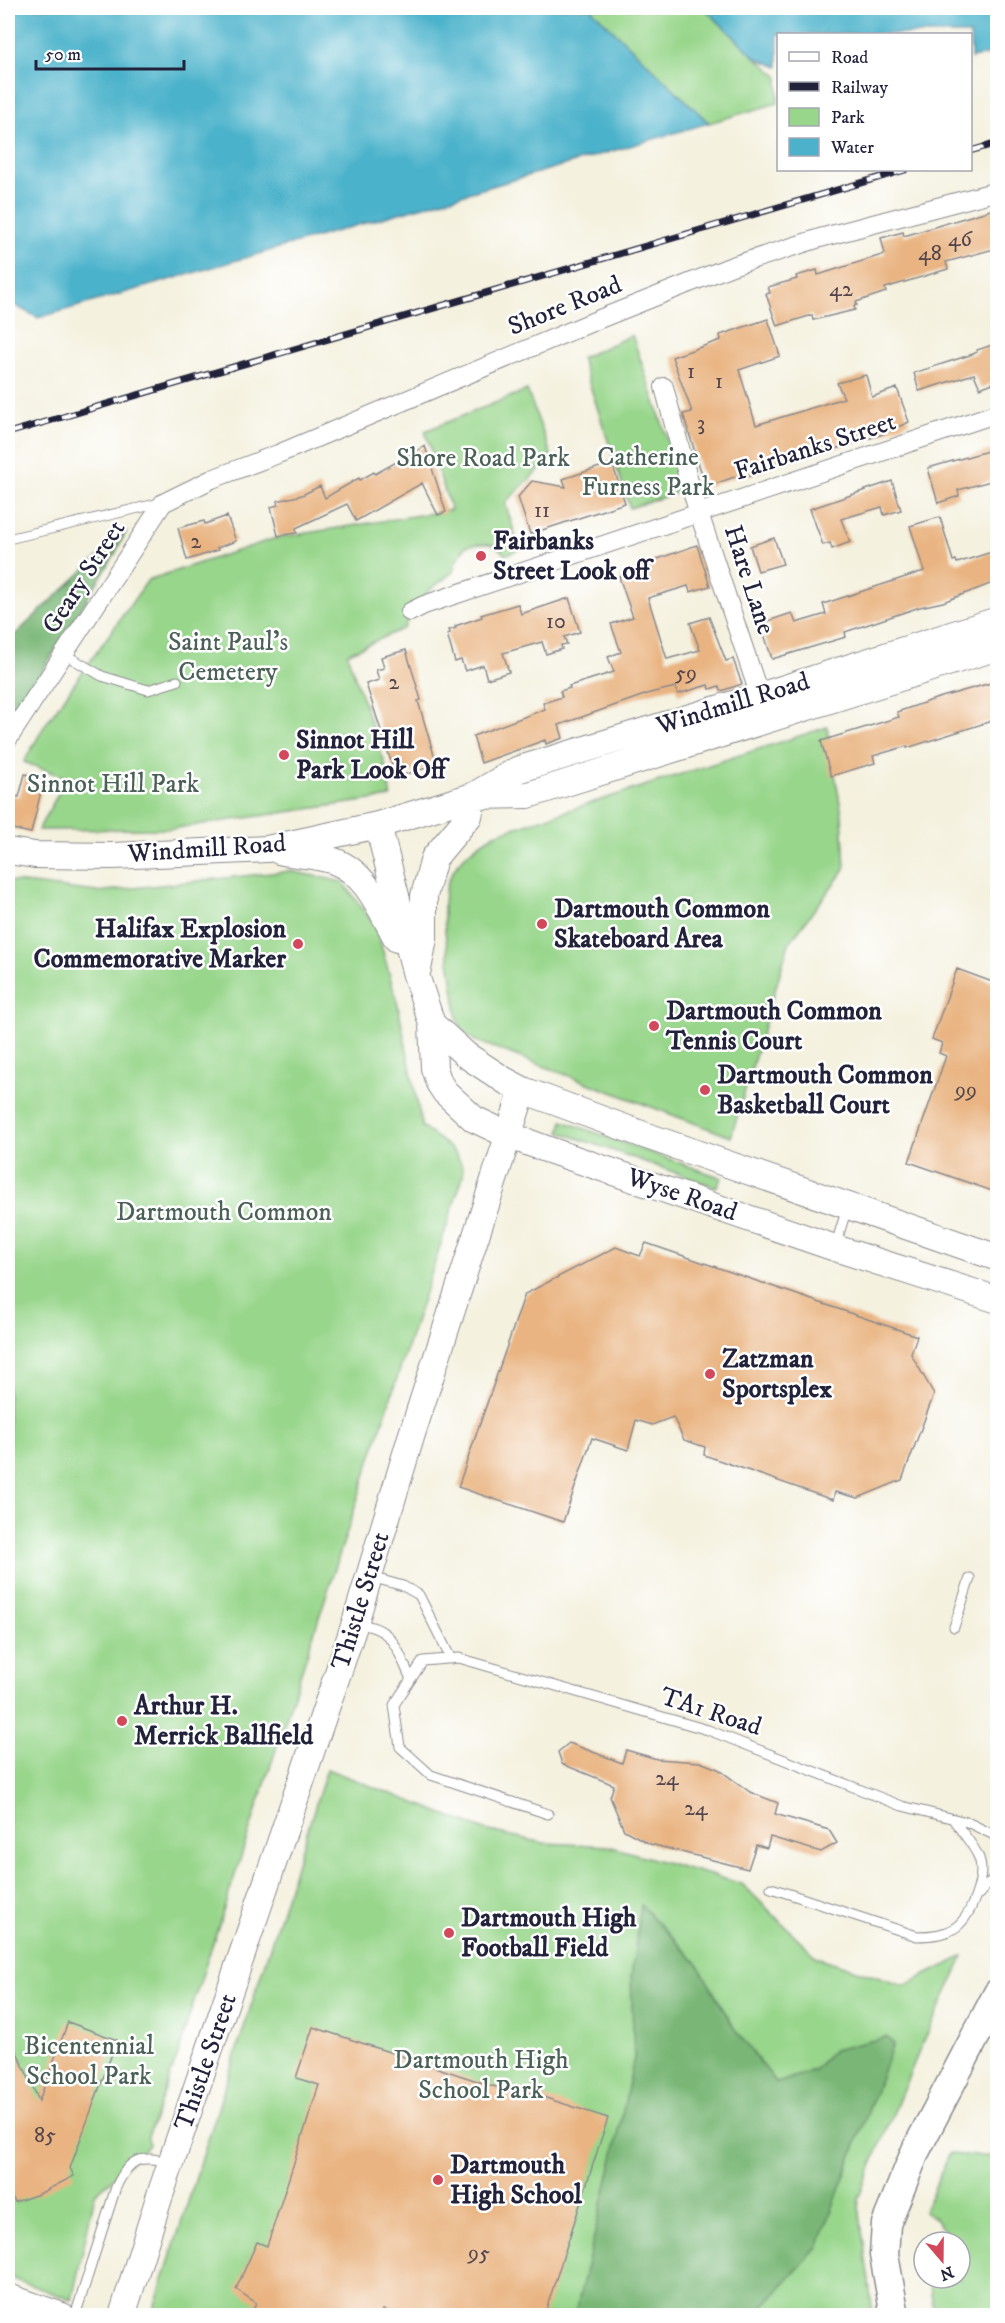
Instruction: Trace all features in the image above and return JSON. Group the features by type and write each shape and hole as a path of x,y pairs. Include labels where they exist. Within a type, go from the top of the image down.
{"main road":[{"name":"Windmill Road","path":"8,851 35,855 113,856 267,849 378,825 473,796 528,795 998,620"},
{"name":"Windmill Road","path":"763,708 998,647"},
{"path":"416,975 424,939 424,896 434,858 469,816 473,796"},
{"name":"Wyse Road","path":"378,825 416,975 432,1024 434,1068 445,1092 474,1119 508,1135 835,1248 998,1300"},
{"path":"267,849 334,861 356,876 368,887 416,975"},
{"name":"Wyse Road","path":"432,1024 466,1055 524,1090 644,1135 998,1258"},
{"name":"Thistle Street","path":"122,2316 158,2201 355,1623 413,1430 524,1090"},
{"path":"895,2316 884,2255 886,2224 916,2150 998,1993"},
{"path":"8,2297 62,2316"}],"street":[{"name":"Shore Road","path":"163,502 212,479 278,454 592,322 732,266 820,238 998,191"},
{"name":"Hare Lane","path":"664,387 691,489 763,708"},
{"name":"Fairbanks Street","path":"410,612 424,605 700,512 998,414"},
{"name":"Geary Street","path":"8,739 163,502"}],"lane":[{"path":"8,539 163,502"},
{"path":"64,654 102,676 148,690 177,681"},
{"path":"835,1248 848,1206"},
{"path":"369,1577 403,1586 419,1595 451,1659"},
{"path":"954,1627 970,1578"},
{"path":"355,1623 370,1625 387,1633 411,1679"},
{"name":"TA1 Road","path":"548,1814 431,1775 400,1747 394,1705 423,1661 459,1658 708,1730 902,1806 967,1822 998,1837"},
{"path":"771,1888 917,1936 933,1935 954,1928 966,1916 982,1879 979,1858 953,1820"},
{"path":"973,1900 998,1874"},
{"path":"75,2316 116,2187 123,2174 138,2159 145,2157 172,2162"}],"green space":[{"path":"590,8 704,8 777,75 777,103 709,123"},
{"name":"Catherine Furness Park","path":"632,335 685,490 630,508 581,358"},
{"path":"527,390 552,457 505,503 520,549 505,555 492,545 466,546 456,561 453,572 418,602 404,628 347,654 385,764 391,797 170,829 38,830 67,778 24,762 45,725 148,580 276,538 451,510 425,431"},
{"path":"127,530 115,554 8,727 8,641"},
{"path":"827,727 842,815 845,869 789,943 731,1137 474,1040 465,1033 458,1020 447,946 445,894 448,881 455,868 478,845 495,834"},
{"name":"Dartmouth Common","path":"290,871 343,882 376,927 398,1005 422,1127 455,1153 460,1160 463,1176 179,2052 148,2136 149,2145 95,2194 72,2300 8,2277 8,881 97,892"},
{"path":"563,1121 722,1178 716,1187 560,1132"},
{"name":"Dartmouth High School Park","path":"327,1769 485,1830 544,1843 608,1846 742,1884 817,1957 904,1986 964,1956 920,2049 858,2198 873,2315 167,2316 153,2311"},
{"path":"641,1905 697,1963 736,2031 777,2083 814,2070 834,2050 886,2037 893,2044 818,2247 755,2315 575,2315 615,2150 634,2058 631,1977"},
{"path":"949,2154 997,2157 997,2315 934,2315 931,2290 972,2290 972,2230 944,2230 935,2218 924,2212"}],"water":[{"path":"8,8 590,8 709,123 38,318 8,302"},
{"path":"704,8 997,8 997,53 972,58 972,33 777,33 777,67 755,57"}],"building":[{"path":"994,209 998,220 998,248 946,262 948,269 885,288 886,292 856,302 855,310 813,320 812,315 777,326 766,294 770,293 768,287 797,279 796,276 817,270 818,275 885,254 881,238 903,232 904,236"},
{"path":"768,319 780,356 739,370 756,425 844,398 837,383 866,375 872,397 897,388 909,422 880,435 831,450 830,448 764,469 765,471 747,477 746,473 706,487 683,414 692,412 672,357 721,340 720,335"},
{"path":"998,343 998,381 980,388 974,374 919,391 914,373 973,354 977,350"},
{"path":"425,446 446,512 438,515 422,483 356,521 347,504 296,528 297,533 278,536 271,507 278,505 277,501 302,495 320,486 325,498 359,478 360,480 374,472 375,474"},
{"path":"998,448 998,479 958,490 959,496 938,503 928,468"},
{"path":"612,463 625,503 530,534 518,497 532,481 566,487 563,479"},
{"path":"892,481 901,510 884,515 882,507 841,519 850,542 832,549 830,543 823,545 810,509"},
{"path":"227,516 236,541 217,548 218,550 187,560 178,528 204,521 205,524"},
{"path":"940,517 953,561 956,560 957,563 998,550 998,581 943,602 920,607 845,632 846,637 772,659 764,634 771,632 768,621 792,613 796,623 826,614 823,604 924,571 910,526"},
{"path":"774,538 783,564 758,571 750,546"},
{"path":"697,545 710,586 690,592 688,586 648,598 667,659 700,650 690,623 709,617 726,661 733,659 742,684 721,691 719,686 710,689 708,685 678,694 676,687 650,693 559,725 563,738 546,744 545,740 481,763 473,736 545,709 543,703 562,697 560,691 570,688 569,686 614,672 608,657 621,652 611,624 633,617 619,577 650,566 649,562"},
{"path":"569,598 580,632 564,637 567,644 561,645 562,649 546,654 542,642 503,653 509,672 487,679 483,665 465,671 461,660 455,662 447,634 450,633 449,630 456,628 455,626 482,617 481,615 518,604 521,614"},
{"path":"406,650 437,765 396,777 366,684 379,680 376,670 384,668 381,657"},
{"path":"991,683 998,702 998,719 907,748 907,746 873,756 875,763 831,776 821,741 899,717 897,712 938,698"},
{"path":"25,774 44,779 31,833 8,828 8,794 19,797"},
{"path":"957,969 998,984 998,1193 909,1162 946,1056 939,1053 942,1043 932,1039"},
{"name":"Zatzman Sportsplex","path":"646,1243 917,1336 911,1354 934,1394 902,1480 858,1498 835,1492 833,1500 704,1455 705,1447 684,1440 673,1417 652,1425 636,1420 628,1450 592,1438 563,1522 458,1487 525,1294 616,1247 640,1256"},
{"path":"569,1743 622,1763 626,1750 657,1759 700,1762 718,1769 750,1792 778,1803 775,1814 829,1830 837,1843 821,1852 770,1837 767,1848 756,1845 748,1869 650,1844 624,1830 610,1797 614,1785 562,1764 558,1752"},
{"path":"68,2022 117,2040 70,2168 74,2176 39,2194 15,2202 8,2195 8,2032 39,2101"},
{"name":"Dartmouth High School","path":"313,2027 514,2093 515,2088 608,2118 544,2316 403,2316 383,2310 380,2316 250,2316 256,2303 236,2289 257,2242 267,2246 319,2085 296,2078"}],"railway":[{"path":"972,150 998,143"},
{"path":"8,433 902,171"}],"place":[{"name":"Fairbanks Street Look off","path":"481,556"},
{"name":"Sinnot Hill Park Look Off","path":"284,755"},
{"name":"Dartmouth Common Skateboard Area","path":"542,924"},
{"name":"Halifax Explosion Commemorative Marker","path":"298,944"},
{"name":"Dartmouth Common Tennis Court","path":"654,1026"},
{"name":"Dartmouth Common Basketball Court","path":"705,1090"},
{"name":"Zatzman Sportsplex","path":"710,1374"},
{"name":"Arthur H. Merrick Ballfield","path":"122,1721"},
{"name":"Dartmouth High Football Field","path":"449,1933"},
{"name":"Dartmouth High School","path":"438,2180"}],"park label":[{"name":"Shore Road Park","path":"483,458"},
{"name":"Saint Paul's Cemetery","path":"228,657"},
{"name":"Sinnot Hill Park","path":"113,784"},
{"name":"Bicentennial School Park","path":"89,2061"}]}
